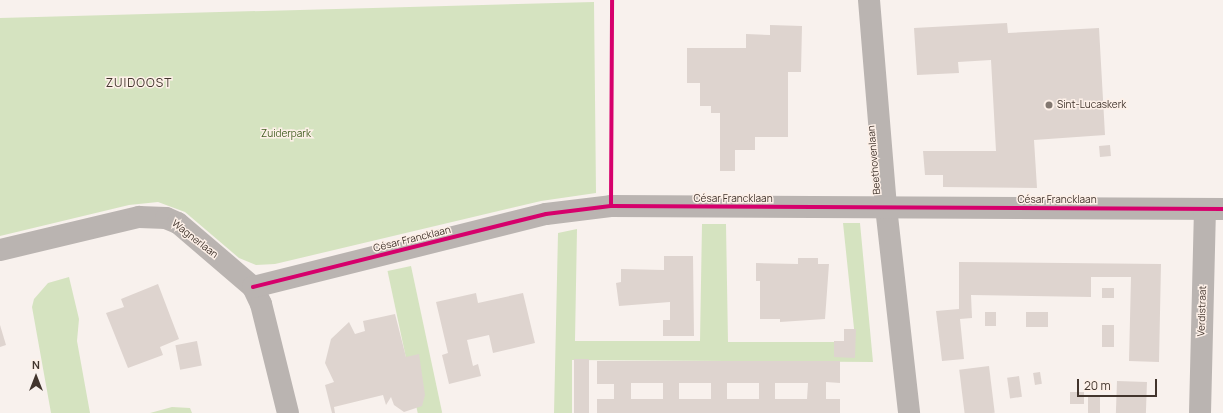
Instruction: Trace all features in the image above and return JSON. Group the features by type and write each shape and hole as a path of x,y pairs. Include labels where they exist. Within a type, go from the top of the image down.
{"street":[{"name":"Beethovenlaan","path":"869,0 886,207 909,413"},
{"name":"César Francklaan","path":"252,287 546,214 611,206 1214,209"},
{"name":"Verdistraat","path":"1200,413 1214,209"},
{"name":"Wagnerlaan","path":"0,250 152,215 178,223 252,287 261,304 288,413"}],"green space":[{"name":"Zuiderpark","path":"594,2 596,193 541,201 275,264 256,265 239,258 185,212 158,202 129,205 0,236 0,18"},
{"path":"843,223 860,223 873,362 572,360 572,413 554,413 558,233 577,229 575,341 700,341 702,224 726,224 728,342 841,342 855,338"},
{"path":"411,266 442,413 418,413 388,271"},
{"path":"69,277 79,319 77,341 90,413 51,413 32,307 34,299 48,283"},
{"path":"172,407 190,408 192,413 150,413"}],"building":[{"name":"Sint-Lucaskerk","path":"1007,23 1008,33 1099,28 1105,135 1034,140 1037,188 943,187 943,175 925,175 923,151 996,151 991,60 958,62 959,73 917,75 914,28"},
{"path":"770,25 802,26 801,72 788,72 788,137 755,137 755,150 735,150 735,171 720,171 720,113 711,113 711,106 700,106 700,83 687,83 687,48 746,48 746,34 770,35"},
{"path":"1110,145 1111,156 1100,157 1099,146"},
{"path":"664,256 693,256 694,336 663,336 663,320 670,320 670,302 619,306 616,283 621,282 621,269 664,270"},
{"path":"798,258 818,258 818,264 829,264 825,319 780,322 780,319 760,319 760,281 756,281 756,263 798,264"},
{"path":"959,262 1161,264 1159,362 1129,361 1131,277 1091,277 1091,297 971,295 972,318 960,319 964,359 942,361 936,311 959,309"},
{"path":"158,284 179,339 160,347 163,355 128,368 106,313 124,307 121,299"},
{"path":"1102,288 1114,288 1114,298 1102,298"},
{"path":"476,293 478,303 523,293 535,343 493,353 489,335 467,340 473,366 478,364 481,376 449,384 442,355 448,353 436,302"},
{"path":"985,312 996,312 996,326 985,326"},
{"path":"1026,312 1048,312 1048,327 1026,327"},
{"path":"395,314 406,357 419,354 425,395 422,406 404,412 394,405 391,397 386,405 383,395 334,407 335,413 332,413 325,385 334,382 325,363 331,339 349,322 355,334 365,331 363,321"},
{"path":"0,325 6,345 0,347"},
{"path":"1102,325 1114,325 1114,347 1102,347"},
{"path":"844,329 856,329 855,358 834,357 834,341 844,341"},
{"path":"197,341 202,366 180,370 175,345"},
{"path":"574,359 589,359 589,413 574,413"},
{"path":"597,361 840,361 840,383 826,382 826,399 840,399 840,413 597,413 597,399 614,399 614,384 597,384","holes":["631,383 663,383 663,399 631,399","679,383 711,383 711,399 679,399","727,383 759,383 759,399 727,399","775,383 808,383 807,399 775,399"]},
{"path":"989,366 995,413 965,413 959,370"},
{"path":"1040,372 1042,384 1035,385 1033,373"},
{"path":"1019,376 1022,397 1010,398 1007,378"},
{"path":"1117,381 1147,382 1146,413 1116,413"},
{"path":"1070,392 1084,392 1084,404 1070,404"},
{"path":"1088,395 1100,395 1100,413 1088,413"}],"cycle path":[{"path":"611,206 612,0"},
{"path":"253,287 546,214 611,206 1223,209"}],"place":[{"name":"Sint-Lucaskerk","path":"1049,105"}],"district":[{"name":"ZUIDOOST","path":"139,83"}]}
